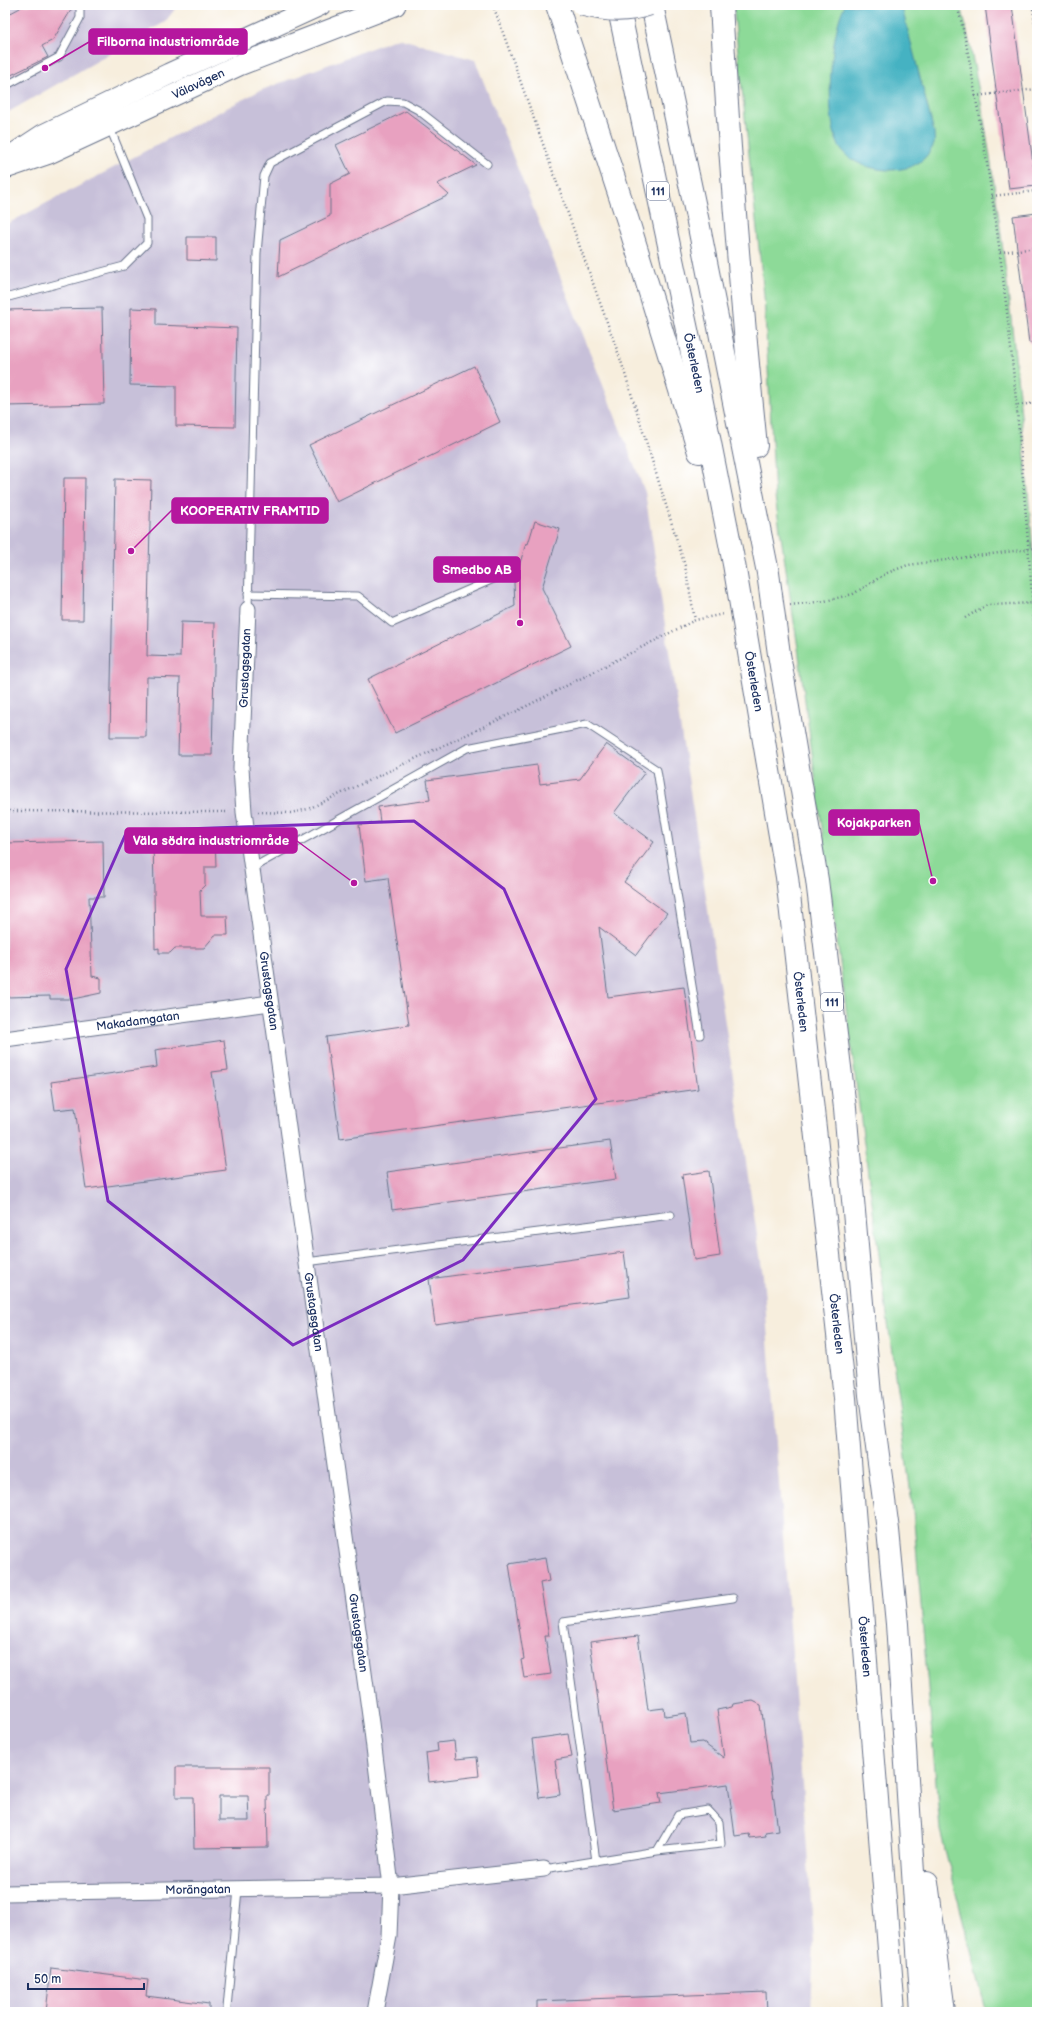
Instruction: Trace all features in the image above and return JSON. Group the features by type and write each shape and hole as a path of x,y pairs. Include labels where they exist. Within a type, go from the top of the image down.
{"main road":[{"name":"Välavägen","path":"5,168 49,153 105,116 320,5"},
{"name":"Välavägen","path":"5,161 43,135 105,116 395,5"},
{"path":"557,5 628,221 734,564"},
{"path":"582,5 602,10 622,11 649,5"},
{"name":"Österleden","path":"618,5 697,377 734,564 787,877 845,1398 894,2012"},
{"name":"111","path":"652,5 698,222 768,573 779,654 817,880 844,1092 870,1395 888,1530 897,1624 922,2012"},
{"path":"721,5 728,128 744,327 768,573"},
{"path":"897,1624 944,2012"},
{"path":"882,2012 883,1874"}],"street":[{"name":"Grustagsgatan","path":"248,610 241,768 244,812 371,1723 391,1886 389,1936 375,2012"},
{"name":"Makadamgatan","path":"5,1039 270,1003"},
{"name":"Morängatan","path":"5,1893 391,1886 544,1869"}],"lane":[{"path":"5,86 58,57 80,18 80,5"},
{"path":"248,610 257,253 264,176 270,163 387,101 403,102 418,110 488,164"},
{"path":"5,298 124,266 147,243 147,219 105,116"},
{"path":"248,594 358,596 392,623 498,576"},
{"path":"252,868 467,748 587,724 657,770 700,1036"},
{"path":"306,1262 671,1215"},
{"path":"596,1861 563,1622 733,1598"},
{"path":"544,1869 722,1844 719,1822 708,1810 678,1815 657,1852"},
{"path":"227,2008 238,1889"}],"path":[{"path":"493,5 621,362 685,566 695,620"},
{"path":"957,5 975,96 1000,252 1018,405 1037,662"},
{"path":"1033,5 1037,40"},
{"path":"1033,9 1037,8"},
{"path":"975,96 1037,89"},
{"path":"992,196 1037,191"},
{"path":"1000,252 1037,248"},
{"path":"1018,405 1037,403"},
{"path":"789,605 825,601 853,594 887,573 914,564 1037,548"},
{"path":"965,618 987,605 1037,603"},
{"path":"5,811 291,813 308,809 519,710 695,620 726,613"}],"highlighted area":[{"path":"414,821 504,889 596,1099 463,1260 293,1345 108,1201 66,969 127,831"}],"shaded area":[{"path":"5,5 178,5 165,22 5,114"},
{"path":"398,38 475,60 645,492 763,1275 814,1941 811,2012 5,2012 5,225 259,91"}],"green space":[{"path":"733,5 961,5 982,106 1006,275 1027,481 1037,605 1037,2011 1035,2012 986,2010 940,1830 913,1510 798,648 775,497 764,295"}],"water":[{"path":"845,5 899,5 902,8 934,132 934,144 928,154 920,162 910,167 886,170 862,165 851,159 843,152 836,140 832,123 830,80 835,36"}],"building":[{"path":"22,5 74,5 53,40 42,46 48,57 5,78 5,16 20,8"},
{"path":"985,5 1012,5 1036,186 1009,189"},
{"path":"406,111 476,165 437,184 449,195 278,277 280,240 330,216 330,184 350,174 336,145"},
{"path":"1037,213 1037,342 1029,343 1013,216"},
{"path":"187,237 216,237 216,261 187,260"},
{"path":"102,308 104,404 5,406 5,310"},
{"path":"131,308 156,309 156,325 237,328 235,427 176,426 176,386 130,385"},
{"path":"474,366 500,422 337,502 309,445"},
{"path":"64,478 85,478 83,620 62,620"},
{"path":"115,479 151,480 147,656 180,657 181,622 215,623 212,755 178,755 180,678 147,677 146,737 110,737"},
{"path":"535,521 560,529 542,588 571,646 395,733 368,679 515,606 514,583 526,543 528,544"},
{"path":"606,744 645,772 614,813 654,842 624,882 667,913 636,955 599,927 608,997 684,987 698,1089 340,1139 326,1037 409,1025 388,878 366,881 359,825 380,822 378,807 430,800 427,780 537,765 540,784 580,779"},
{"path":"215,836 216,867 205,867 205,885 200,890 201,916 227,916 228,935 215,935 204,948 175,948 170,953 159,953 159,948 155,949 153,837"},
{"path":"103,841 104,897 89,897 92,976 101,978 101,993 73,999 50,999 50,996 6,997 5,843"},
{"path":"224,1040 228,1070 212,1072 226,1170 86,1189 75,1108 55,1110 51,1082 157,1067 155,1050"},
{"path":"610,1141 616,1179 392,1210 387,1172"},
{"path":"709,1171 720,1256 694,1260 682,1175"},
{"path":"624,1252 630,1297 435,1324 429,1279"},
{"path":"545,1558 549,1581 540,1583 549,1636 545,1636 551,1674 524,1678 521,1660 524,1659 509,1564"},
{"path":"638,1636 648,1710 664,1708 665,1716 686,1713 690,1743 702,1742 724,1758 717,1710 732,1707 733,1704 753,1701 761,1705 778,1830 765,1832 766,1836 750,1838 749,1834 735,1836 728,1784 659,1793 661,1803 613,1810 590,1642"},
{"path":"568,1734 572,1757 555,1760 560,1795 539,1798 532,1739"},
{"path":"454,1741 456,1759 477,1757 479,1776 429,1782 426,1753 438,1751 437,1743"},
{"path":"176,1767 269,1767 269,1796 267,1796 268,1847 194,1848 193,1797 176,1797","holes":["219,1796 248,1796 249,1821 219,1821"]},
{"path":"51,1968 148,1980 146,1996 209,2004 209,2012 46,2012"},
{"path":"766,1992 767,2012 537,2012 537,2001"}],"place":[{"name":"Filborna industriområde","path":"45,68"},
{"name":"KOOPERATIV FRAMTID","path":"131,551"},
{"name":"Smedbo AB","path":"520,623"},
{"name":"Kojakparken","path":"933,881"},
{"name":"Väla södra industriområde","path":"354,883"}]}
